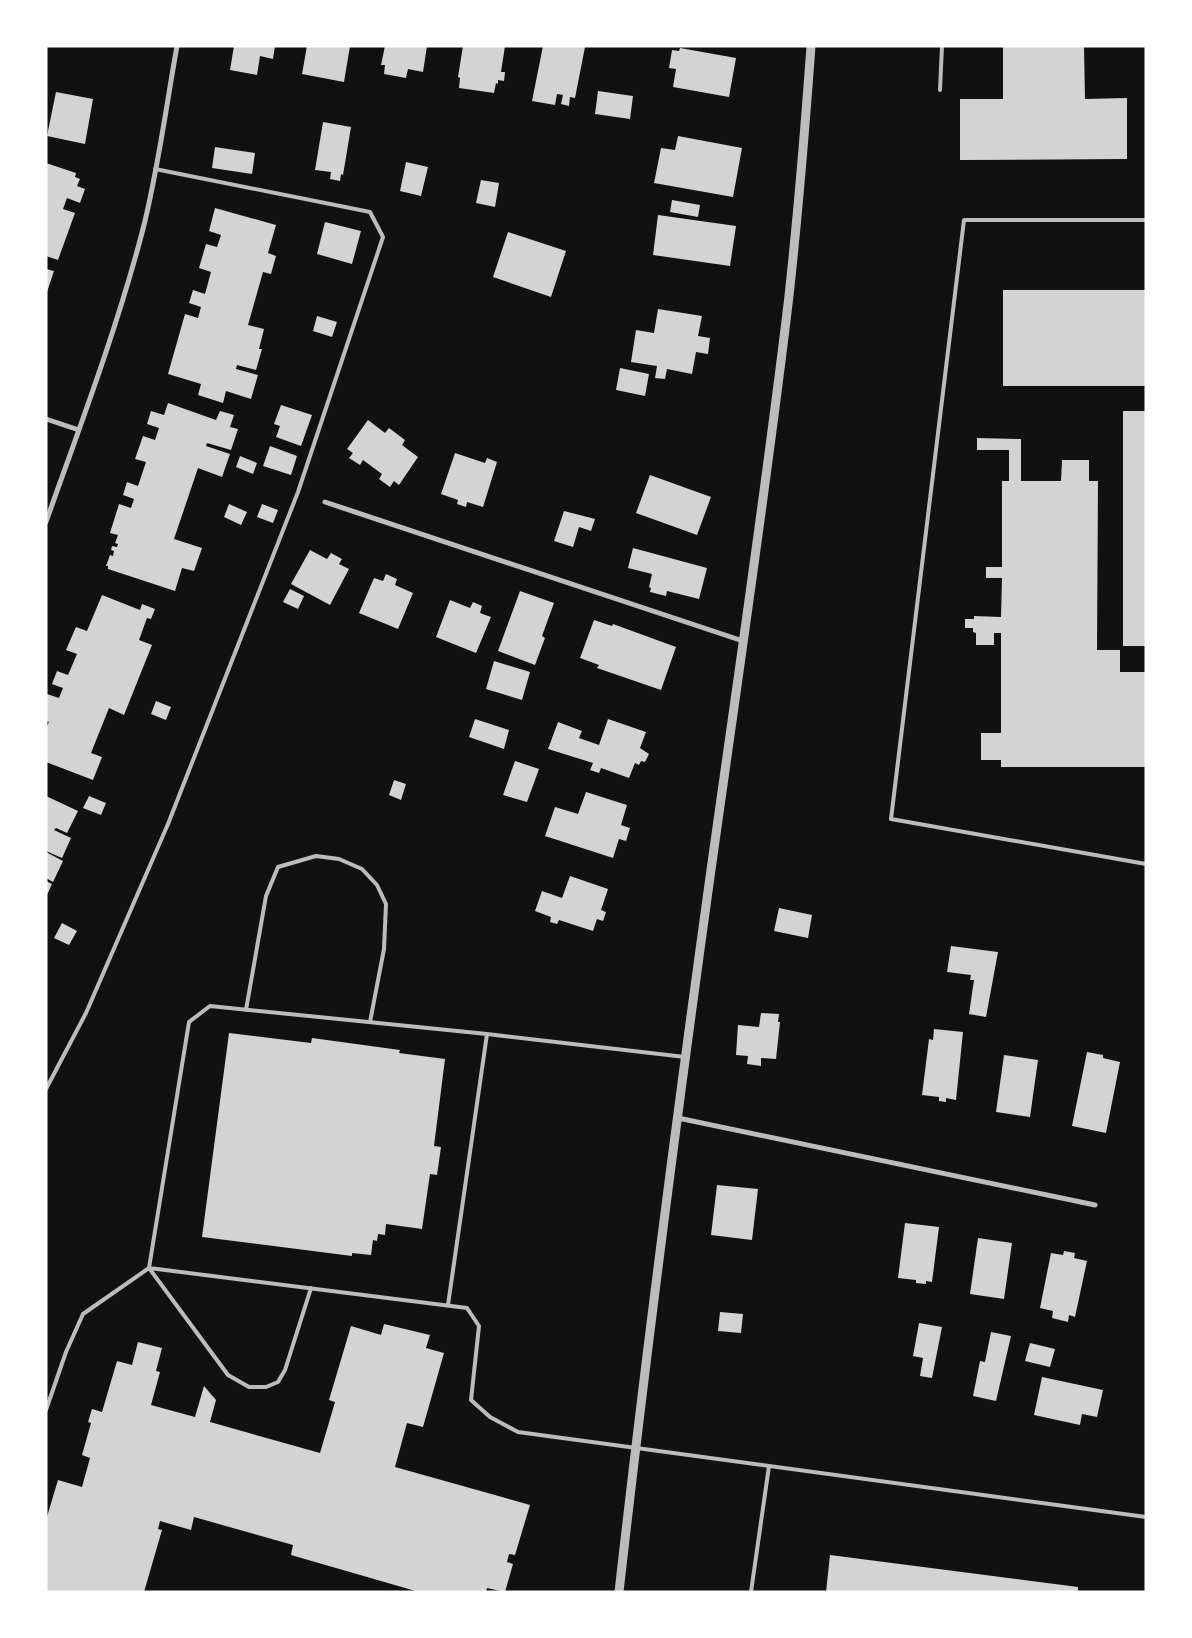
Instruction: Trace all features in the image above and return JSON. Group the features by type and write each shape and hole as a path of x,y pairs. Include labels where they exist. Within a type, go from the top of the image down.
{"street":[{"path":"46,522 79,430 143,228 177,46"},
{"path":"619,1592 685,1057 789,295 811,46"},
{"path":"46,419 79,430"},
{"path":"326,502 743,640"},
{"path":"678,1118 1095,1205"}],"lane":[{"path":"940,90 942,46"},
{"path":"46,1089 86,1013 168,824 298,492 383,237 370,212 155,170"},
{"path":"1146,220 964,220 890,818 1146,864"},
{"path":"246,1010 266,896 278,868 316,856 339,859 362,869 377,885 386,904 384,949 370,1022"},
{"path":"311,1288 285,1370 278,1382 266,1387 249,1387 228,1376 149,1268 189,1022 210,1006 487,1034 685,1057"},
{"path":"448,1305 487,1034"},
{"path":"46,1410 66,1352 83,1314 149,1268 466,1308 478,1326 471,1400 490,1417 518,1432 1146,1517"},
{"path":"751,1592 769,1466"}],"building":[{"path":"234,46 275,46 273,59 260,56 257,75 230,70"},
{"path":"307,46 350,46 344,82 302,74"},
{"path":"385,46 427,46 423,72 408,69 406,78 384,74 385,65 381,65"},
{"path":"463,46 505,46 501,72 505,72 504,81 498,80 494,93 459,88 460,78 458,77"},
{"path":"543,46 585,47 575,98 570,97 569,106 561,104 563,95 557,94 555,105 532,101"},
{"path":"1003,46 1084,46 1085,99 1127,98 1127,159 960,160 960,99 1003,99"},
{"path":"680,48 736,58 729,97 673,87 676,69 669,68 672,50 679,51"},
{"path":"598,91 633,96 630,119 595,114"},
{"path":"56,92 93,99 85,144 47,136"},
{"path":"323,122 351,127 343,175 341,174 340,181 330,179 331,172 315,170"},
{"path":"678,136 742,148 733,197 654,183 661,148 675,150"},
{"path":"215,147 255,153 252,174 212,168"},
{"path":"406,162 428,167 421,196 400,191"},
{"path":"46,163 76,173 75,177 80,179 77,186 85,189 80,203 67,198 63,209 75,213 58,260 46,256"},
{"path":"481,180 499,183 495,207 476,203"},
{"path":"672,200 700,205 698,217 670,212"},
{"path":"215,208 276,225 268,253 276,256 271,274 263,272 248,325 264,329 259,349 262,349 256,370 237,365 236,369 258,375 251,399 226,391 223,403 198,395 201,384 168,374 185,314 198,318 201,307 189,303 193,290 205,294 211,272 199,268 206,244 217,247 221,235 209,231"},
{"path":"658,215 736,226 730,266 653,255"},
{"path":"325,222 361,231 352,264 317,254"},
{"path":"508,232 566,251 551,297 493,277"},
{"path":"46,269 54,271 47,292 46,292"},
{"path":"1003,290 1146,290 1146,386 1003,386"},
{"path":"658,309 702,316 698,336 710,338 708,354 696,352 692,374 667,369 665,379 655,378 657,366 631,362 636,330 654,333"},
{"path":"317,316 337,322 332,337 313,331"},
{"path":"620,368 649,374 645,396 616,390"},
{"path":"168,403 216,420 220,411 234,415 230,427 238,429 231,450 207,443 206,446 230,454 222,477 198,468 174,539 202,548 194,571 182,568 175,591 108,569 108,566 106,566 110,555 113,556 112,546 117,547 118,544 115,543 118,535 110,533 119,504 131,508 134,499 123,495 127,482 138,486 146,462 135,459 143,436 155,440 159,428 147,424 151,411 164,415"},
{"path":"281,405 312,415 301,446 276,437 280,426 274,424"},
{"path":"1123,411 1146,411 1146,646 1123,646"},
{"path":"368,420 385,433 389,428 405,440 402,445 418,457 399,485 394,481 390,487 379,479 382,474 363,460 360,465 349,458 353,453 347,449"},
{"path":"977,438 1021,439 1021,481 1061,481 1062,460 1089,460 1089,481 1098,481 1097,650 1120,650 1120,672 1146,672 1146,767 1001,767 1001,760 981,760 981,733 1001,733 1001,633 994,633 994,645 976,645 976,633 973,632 973,628 965,628 965,619 974,619 974,616 1001,617 1002,578 986,578 986,567 1002,567 1002,481 1009,481 1009,450 977,450"},
{"path":"270,446 297,456 291,475 263,466"},
{"path":"455,453 485,463 487,458 497,462 483,507 467,502 466,507 457,504 458,500 441,494"},
{"path":"240,456 257,463 253,474 236,467"},
{"path":"650,475 711,497 697,535 636,513"},
{"path":"229,504 247,512 241,525 224,517"},
{"path":"262,504 278,510 273,523 257,517"},
{"path":"564,511 595,519 591,531 579,527 573,547 554,541"},
{"path":"633,548 707,568 699,599 667,591 666,596 650,592 651,588 649,587 652,574 628,568"},
{"path":"310,550 327,559 331,553 342,559 339,564 349,569 330,605 291,584"},
{"path":"386,574 397,579 395,585 413,593 398,629 359,613 374,578 383,581"},
{"path":"290,589 304,596 298,609 283,602"},
{"path":"520,591 554,603 542,636 545,638 535,665 498,651"},
{"path":"102,595 140,610 142,604 155,609 151,619 147,618 139,640 152,645 124,715 109,708 91,753 102,757 93,780 46,762 46,728 49,722 46,721 46,695 59,698 63,688 52,684 57,671 68,675 77,654 66,650 76,627 87,631"},
{"path":"450,600 470,608 473,602 482,606 480,613 491,617 476,653 436,637"},
{"path":"594,620 612,626 613,624 676,647 661,690 597,668 599,665 580,658"},
{"path":"494,661 530,672 522,700 486,689"},
{"path":"156,701 171,707 166,720 151,714"},
{"path":"475,719 509,730 504,749 469,737"},
{"path":"608,719 646,732 640,748 649,754 645,762 641,761 639,765 635,763 629,778 601,768 599,773 590,770 593,763 548,749 558,722 582,731 579,738 599,745"},
{"path":"515,761 539,769 527,802 503,795"},
{"path":"394,780 406,784 401,800 389,795"},
{"path":"586,792 627,805 621,825 630,828 626,841 619,839 613,858 545,836 555,807 578,814"},
{"path":"46,796 78,811 67,833 56,828 54,830 71,838 62,858 46,851"},
{"path":"89,796 106,803 101,815 83,808"},
{"path":"46,852 63,861 53,882 46,878"},
{"path":"570,876 608,889 601,910 606,912 603,921 597,919 593,931 559,920 557,924 550,922 551,917 535,911 542,891 562,898"},
{"path":"46,881 52,884 46,897"},
{"path":"779,908 812,915 808,938 774,931"},
{"path":"62,923 77,931 69,945 54,938"},
{"path":"951,946 998,952 986,1017 969,1014 974,980 970,980 971,975 947,972"},
{"path":"761,1013 779,1014 778,1022 780,1022 776,1059 761,1058 761,1066 747,1064 748,1056 736,1055 738,1025 759,1027"},
{"path":"934,1029 963,1032 956,1100 946,1098 946,1102 939,1101 939,1097 922,1095 929,1039 933,1040"},
{"path":"229,1033 311,1043 312,1038 400,1050 399,1053 445,1059 434,1146 441,1147 437,1175 430,1174 422,1229 386,1224 385,1235 378,1234 377,1241 373,1240 371,1255 352,1253 352,1256 202,1237"},
{"path":"1087,1052 1103,1055 1103,1058 1120,1062 1106,1133 1072,1126"},
{"path":"1004,1055 1038,1060 1030,1117 996,1112"},
{"path":"717,1185 758,1189 752,1240 711,1235"},
{"path":"905,1223 939,1227 932,1282 926,1281 926,1284 916,1283 916,1280 898,1278"},
{"path":"978,1238 1012,1243 1004,1299 970,1294"},
{"path":"1064,1251 1075,1253 1074,1258 1087,1261 1075,1317 1069,1315 1068,1322 1052,1318 1053,1311 1040,1308 1051,1253 1063,1255"},
{"path":"720,1312 743,1314 741,1333 718,1331"},
{"path":"919,1323 942,1327 932,1378 920,1376 923,1358 913,1356"},
{"path":"384,1324 430,1335 426,1348 444,1353 423,1427 407,1423 395,1467 530,1505 515,1555 509,1554 507,1562 513,1564 505,1592 487,1588 486,1592 419,1592 291,1555 293,1545 194,1517 191,1530 160,1521 158,1529 162,1530 144,1592 46,1592 46,1520 58,1480 82,1487 90,1458 82,1455 91,1423 88,1422 92,1409 102,1412 117,1361 132,1365 138,1342 162,1348 156,1371 160,1372 151,1405 195,1417 204,1386 216,1400 210,1422 320,1453 335,1402 329,1400 351,1326 381,1335"},
{"path":"991,1332 1011,1336 996,1401 973,1396 980,1361 985,1362"},
{"path":"1030,1343 1055,1349 1050,1367 1025,1361"},
{"path":"1042,1377 1103,1390 1097,1417 1082,1414 1080,1425 1034,1415"},
{"path":"830,1555 1078,1587 1078,1592 826,1592"}]}
